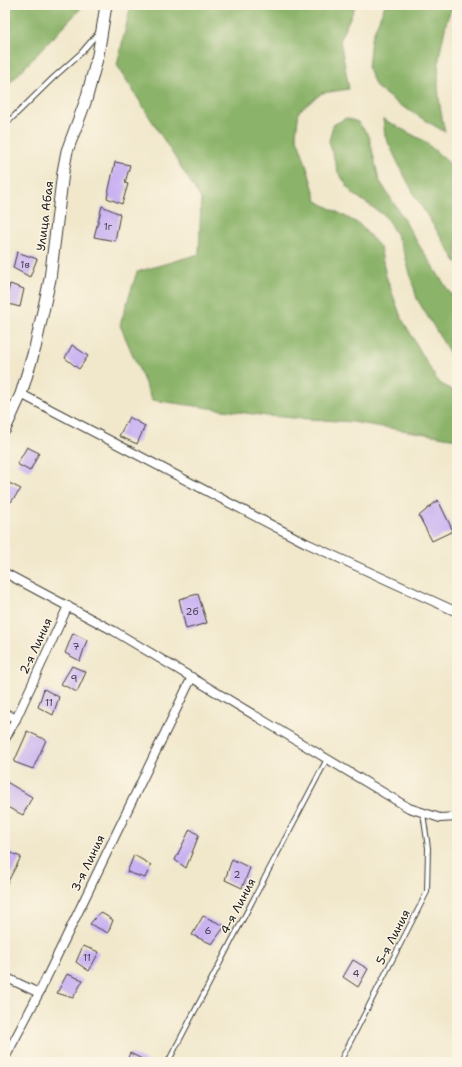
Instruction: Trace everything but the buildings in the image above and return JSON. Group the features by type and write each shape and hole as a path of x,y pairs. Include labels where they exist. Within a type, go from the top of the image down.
{"street":[{"name":"Улица Абая","path":"5,429 21,394 35,348 50,279 63,172 67,151 86,100 98,55 106,5"},
{"path":"21,394 306,543 457,612"},
{"path":"5,572 114,631 409,808 440,818 457,818"},
{"name":"2-я Линия","path":"5,739 16,719 68,606"},
{"name":"3-я Линия","path":"5,1058 39,993 192,678"},
{"path":"5,713 16,719"},
{"path":"5,977 39,993"}],"lane":[{"path":"5,125 81,53 102,28"},
{"name":"4-я Линия","path":"168,1062 327,759"},
{"name":"5-я Линия","path":"340,1062 427,892 428,848 422,813"}],"green space":[{"path":"5,5 84,5 5,88"},
{"path":"131,5 356,5 340,39 349,89 322,93 299,111 296,135 317,201 359,224 380,247 386,276 401,317 438,382 457,393 457,439 352,422 267,416 152,400 120,325 137,272 199,254 201,199 117,65"},
{"path":"385,5 454,5 446,26 441,47 438,71 440,107 445,132 398,104 376,87 368,68 371,39"},
{"path":"346,118 358,122 369,136 379,180 452,296 457,299 457,365 417,299 405,255 397,236 385,216 352,193 338,172 329,141 333,125"},
{"path":"383,119 424,141 457,170 457,263 415,196 398,163 385,136"}]}
